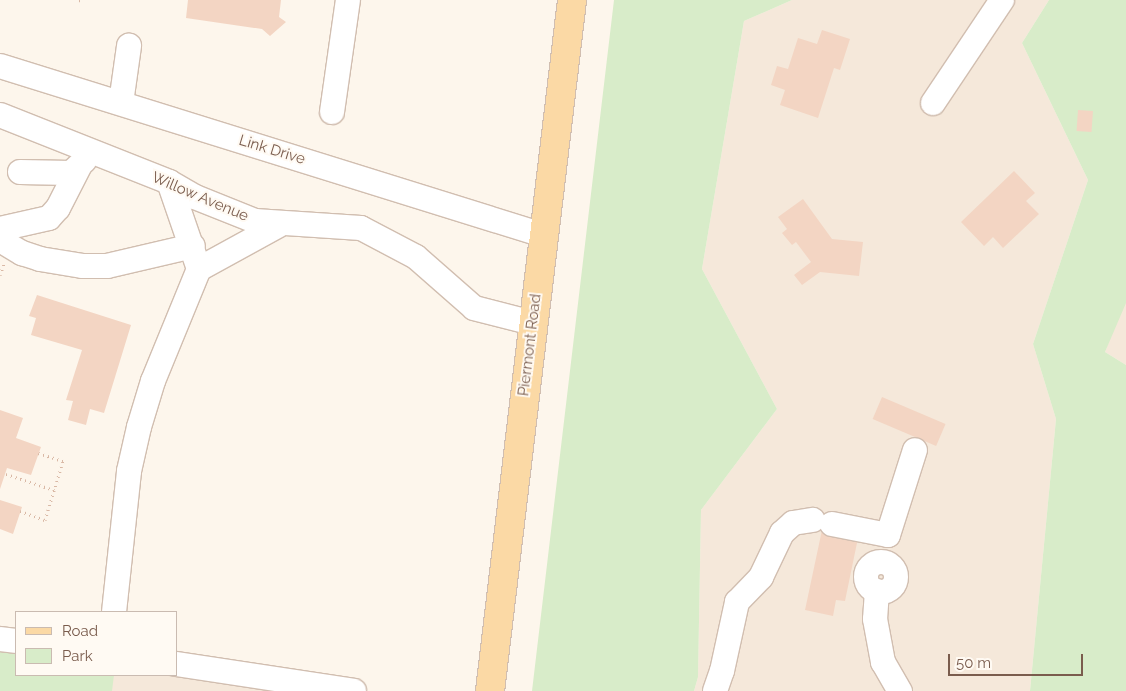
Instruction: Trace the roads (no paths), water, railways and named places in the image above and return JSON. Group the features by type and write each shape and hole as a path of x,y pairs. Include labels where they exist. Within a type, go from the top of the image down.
{"main road":[{"name":"Piermont Road","path":"490,691 572,0"}],"street":[{"path":"332,112 348,0"},
{"path":"933,103 1002,0"},
{"path":"121,103 129,46"},
{"name":"Link Drive","path":"0,66 544,235"},
{"name":"Willow Avenue","path":"0,115 84,159 169,182 238,215 279,225 360,228 416,257 474,308 533,323"},
{"path":"20,172 71,173 84,159"},
{"path":"0,229 49,218 58,208 84,159"},
{"path":"114,611 129,471 139,427 153,381 199,269 193,246 169,182"},
{"path":"199,269 279,225"},
{"path":"0,240 22,253 40,259 83,266 107,266 193,246"},
{"path":"900,691 883,662 875,619 877,591 869,585 866,575 875,563 884,562 888,535 915,450"},
{"path":"715,691 722,672 737,602 761,577 782,533 793,523 822,522 888,535"},
{"path":"0,639 15,641"},
{"path":"178,664 354,691"}]}
